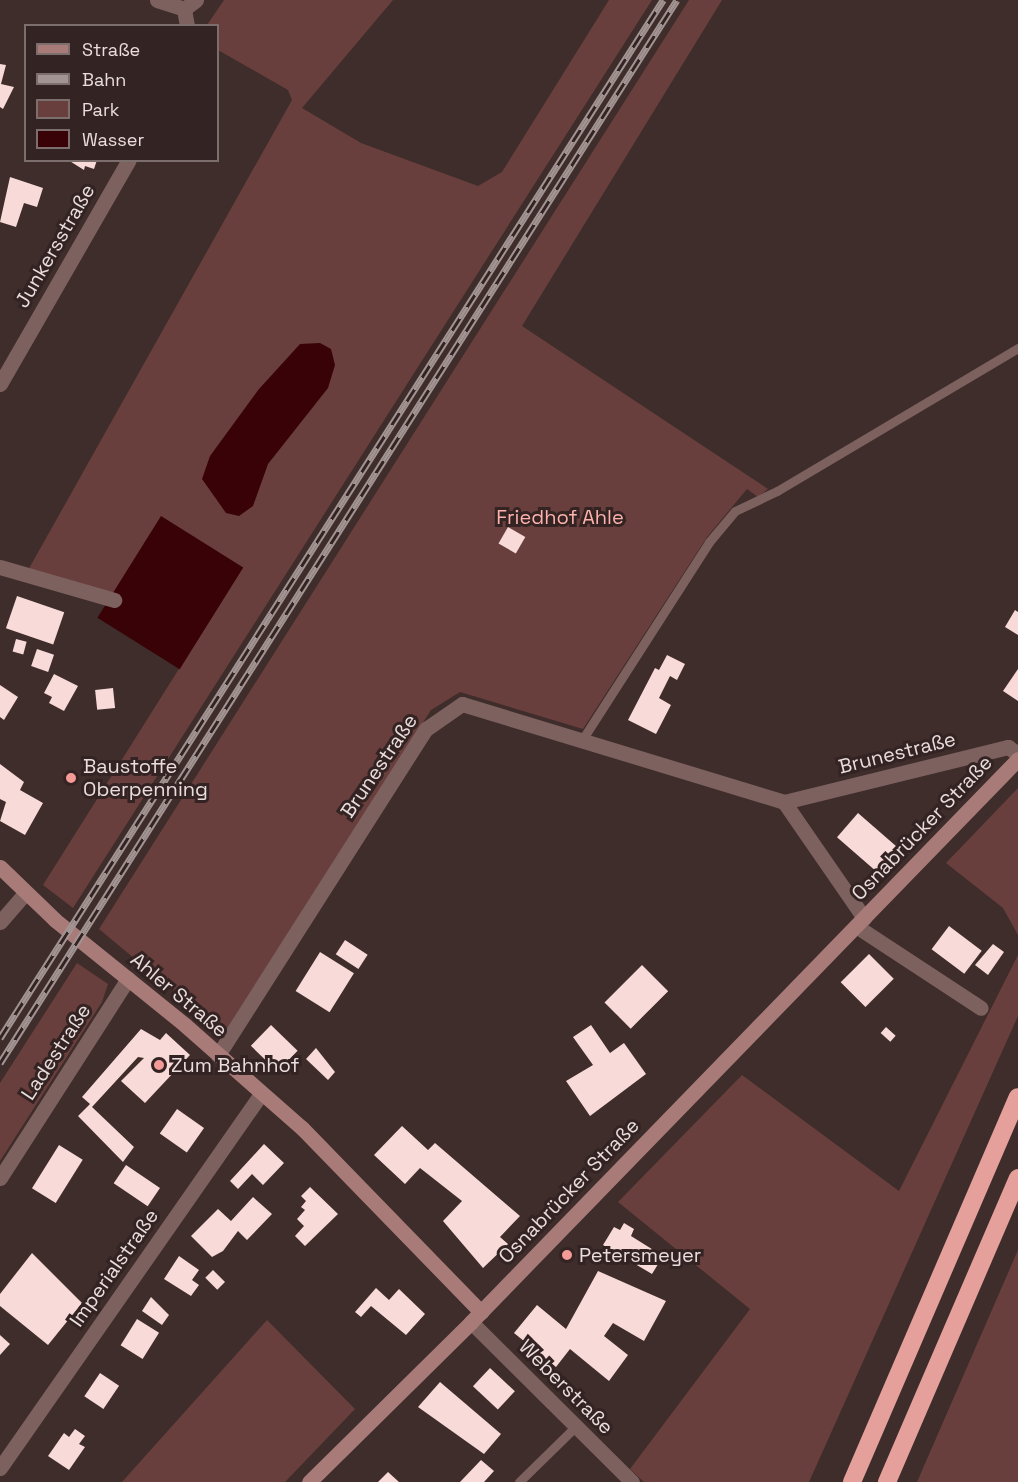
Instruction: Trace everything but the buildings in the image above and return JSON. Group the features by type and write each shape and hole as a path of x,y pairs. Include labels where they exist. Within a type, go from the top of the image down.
{"highway":[{"path":"852,1482 1018,1097"},
{"path":"887,1482 1018,1178"}],"main road":[{"name":"Osnabrücker Straße","path":"309,1482 476,1317 1018,759"},
{"name":"Ahler Straße","path":"0,867 25,893 262,1093 476,1317"}],"street":[{"path":"157,0 190,4 187,24"},
{"name":"Junkersstraße","path":"0,384 128,162"},
{"path":"0,567 114,600"},
{"name":"Brunestraße","path":"218,1055 426,729 442,713 462,704 784,802 1015,747"},
{"path":"784,802 860,922"},
{"path":"0,922 25,893"},
{"name":"Osnabrücker Straße","path":"860,922 981,1008"},
{"name":"Ladestraße","path":"0,1178 128,979"},
{"name":"Imperialstraße","path":"0,1468 262,1093"},
{"name":"Weberstraße","path":"476,1317 576,1426 632,1482"}],"lane":[{"path":"582,740 709,542 735,511 777,491 1018,348"},
{"path":"519,1482 576,1426"}],"green space":[{"path":"224,0 393,0 302,108 361,143 478,186 502,172 609,0 652,0 73,908 43,885 243,567 111,595 27,572 292,100 288,90 219,51 219,24 208,24"},
{"name":"Friedhof Ahle","path":"689,0 722,0 522,326 768,489 758,497 747,489 707,537 583,729 460,692 431,710 224,1033 99,929"},
{"path":"1018,788 1018,935 1003,908 946,863"},
{"path":"1018,955 1018,1016 809,1482 644,1482 630,1469 750,1309 618,1202 742,1075 899,1191"},
{"path":"77,963 108,984 102,1002 0,1161 0,1083"},
{"path":"1018,1250 1018,1482 917,1482"},
{"path":"267,1320 355,1409 285,1482 122,1482"}],"water":[{"path":"320,343 331,349 335,365 328,388 268,464 253,506 239,516 226,513 202,479 210,456 259,389 300,344"},
{"path":"161,516 243,567 180,669 97,618"}],"railway":[{"path":"0,1038 663,0"},
{"path":"0,1063 677,0"}],"place":[{"name":"Baustoffe Oberpenning","path":"71,778"},
{"name":"Zum Bahnhof","path":"159,1065"},
{"name":"Petersmeyer","path":"567,1255"}]}
